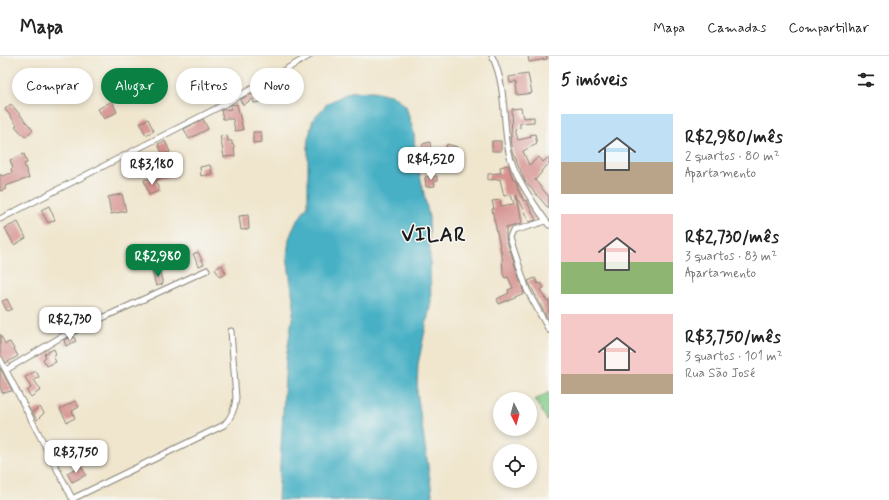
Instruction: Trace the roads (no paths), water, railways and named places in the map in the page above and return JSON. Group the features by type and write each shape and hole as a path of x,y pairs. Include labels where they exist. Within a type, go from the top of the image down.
{"street":[{"path":"0,220 225,104 309,56"},
{"path":"492,56 500,74 510,156 517,173 548,223 513,231 510,238 516,262 529,295 549,330"},
{"path":"6,370 61,337 207,270"},
{"path":"0,359 73,500 224,425 229,420 235,407 236,398 231,331"}],"water":[{"path":"373,91 394,96 406,106 414,133 415,152 429,217 431,302 418,364 417,392 433,500 278,500 286,359 294,306 287,256 289,239 294,226 308,205 308,141 313,119 328,103 350,92"}],"district":[{"name":"VILAR","path":"434,235"}]}
